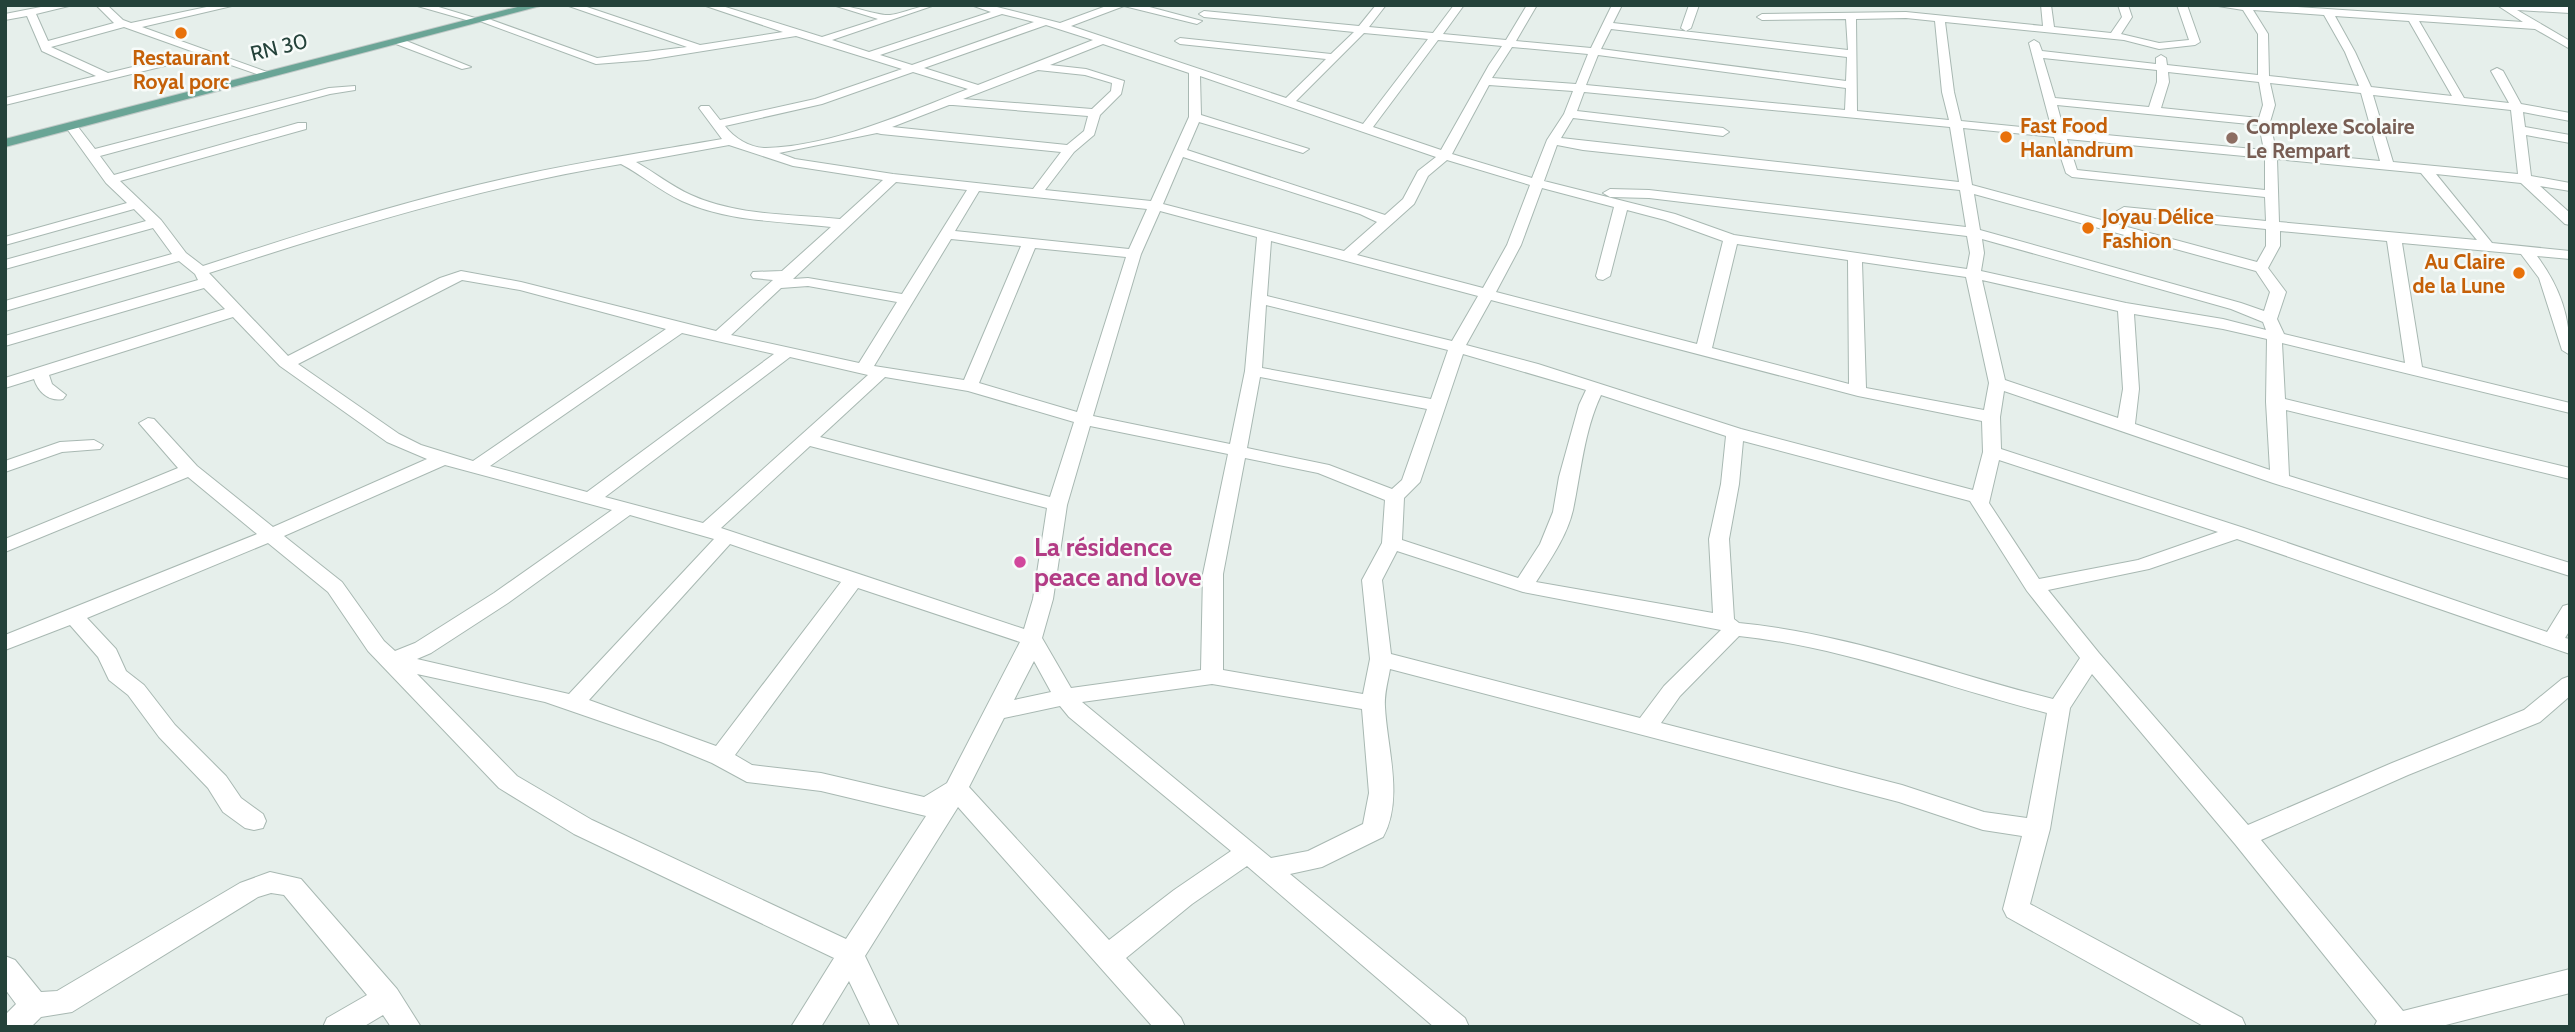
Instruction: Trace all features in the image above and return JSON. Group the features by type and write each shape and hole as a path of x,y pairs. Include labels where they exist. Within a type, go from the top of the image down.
{"main road":[{"name":"RN 30","path":"5,143 400,42 522,5"},
{"name":"RN 30","path":"5,138 261,72 539,5"}],"street":[{"path":"5,17 68,5"},
{"path":"101,5 112,18 126,25 261,72"},
{"path":"43,46 126,25 231,5"},
{"path":"420,5 476,19 596,61 647,57 799,33"},
{"path":"571,5 700,48"},
{"path":"708,5 978,89"},
{"path":"838,5 887,18"},
{"path":"823,40 930,5"},
{"path":"976,5 1061,26 1444,156 1670,217 1731,239 1973,274 2126,308 2273,327 2414,368 2570,408"},
{"path":"870,55 1020,5"},
{"path":"1061,26 1119,5"},
{"path":"1128,5 1200,18 1510,43 1851,85"},
{"path":"1161,60 1175,55 1179,45 1212,5"},
{"path":"1365,130 1459,5"},
{"path":"1346,257 1409,201 1423,174 1444,156 1485,81 1532,5"},
{"path":"1108,956 1183,897 1258,860 1312,860 1374,830 1381,793 1373,703 1381,659 1372,580 1392,543 1395,497 1411,482 1457,347 1514,245 1553,140 1570,114 1617,5"},
{"path":"1686,28 1694,5"},
{"path":"1754,43 1765,5"},
{"path":"1953,5 1945,18 1948,92 1977,253 1973,274 1997,383 1991,417 1992,452 1979,502 2034,586 2091,658 2244,837 2394,1026 2570,981"},
{"path":"2046,5 2049,30"},
{"path":"2114,36 2127,17 2123,5"},
{"path":"1762,17 1906,15 2114,36 2159,46 2195,42 2182,5"},
{"path":"2217,5 2536,26"},
{"path":"2502,5 2570,10"},
{"path":"2502,5 2570,47"},
{"path":"1288,103 1361,30 1376,6"},
{"path":"2246,7 2263,34 2264,80 2269,105 2264,122 2270,155 2273,246 2260,268"},
{"path":"30,12 43,46 107,77"},
{"path":"2328,13 2350,52 2366,90 2388,166"},
{"path":"1851,16 1851,115"},
{"path":"2413,19 2460,101"},
{"path":"718,124 818,102 1045,22"},
{"path":"1609,26 1852,54"},
{"path":"2031,29 2072,173 2270,194"},
{"path":"763,152 877,129 1101,41"},
{"path":"400,42 466,67"},
{"path":"1141,53 1179,45 1334,57"},
{"path":"2154,111 2163,82 2159,46"},
{"path":"5,102 203,53"},
{"path":"2037,54 2517,107 2570,117"},
{"path":"1036,66 1086,72 1118,81 1117,92 1096,113 1090,132 1070,149 1037,192"},
{"path":"2497,71 2517,107 2525,179 2570,221"},
{"path":"805,1027 956,789 1032,639 1043,599 1057,505 1134,254 1195,117 1194,73"},
{"path":"1485,81 2525,179 2570,187"},
{"path":"92,154 328,91 351,88"},
{"path":"2051,100 2264,122"},
{"path":"946,101 1096,113"},
{"path":"705,108 730,141"},
{"path":"1570,114 1723,132"},
{"path":"1195,117 1303,149"},
{"path":"111,180 302,126"},
{"path":"71,127 111,180 138,204 181,256 204,276 286,363 393,438 443,459 717,533 1032,639 1065,697 1097,728 1455,1027"},
{"path":"877,129 1070,149"},
{"path":"2521,130 2570,139"},
{"path":"1553,140 1583,146 1965,187 2260,268 2278,292 2273,327 2280,479"},
{"path":"5,341 409,205 569,168 730,141 805,165 893,178 1157,206 1264,237 1858,391 1991,417"},
{"path":"1181,152 1365,211 1385,220"},
{"path":"623,160 695,202 727,210 844,223"},
{"path":"2426,171 2486,243 2476,246"},
{"path":"720,336 893,178"},
{"path":"573,704 717,533 872,371 908,299 975,187"},
{"path":"1563,189 1649,194 1972,232 2236,306 2273,327"},
{"path":"5,243 138,204"},
{"path":"1603,276 1622,204"},
{"path":"2124,211 2570,256"},
{"path":"5,265 156,223"},
{"path":"946,234 1134,254"},
{"path":"1212,676 1213,574 1253,371 1264,237"},
{"path":"2394,238 2414,368"},
{"path":"1703,350 1731,239"},
{"path":"970,386 1030,242"},
{"path":"5,243 34,256"},
{"path":"2526,251 2546,278 2570,350"},
{"path":"5,306 181,256"},
{"path":"1855,257 1858,391"},
{"path":"286,363 434,286 461,275 521,286 678,328 872,371 970,386 1084,419 1322,469 1395,497"},
{"path":"758,275 787,277 844,290 908,299"},
{"path":"1259,299 1532,367 1735,433 1982,498"},
{"path":"2126,308 2131,389 2126,425"},
{"path":"5,383 236,311"},
{"path":"477,467 678,328"},
{"path":"591,498 788,351"},
{"path":"1253,371 1439,406"},
{"path":"40,373 45,387 57,395"},
{"path":"1997,383 2280,479 2570,570"},
{"path":"1523,586 1550,544 1563,512 1568,477 1588,405 1596,388"},
{"path":"2275,402 2570,474"},
{"path":"148,423 190,470 335,587 376,646 508,782 583,827 850,953 885,1027"},
{"path":"1645,728 1672,691 1729,626 1719,539 1730,484 1735,433"},
{"path":"806,439 1057,505"},
{"path":"5,467 60,446 94,445"},
{"path":"1992,452 2237,532 2561,644 2570,611"},
{"path":"5,643 271,535 443,459"},
{"path":"5,546 190,470"},
{"path":"393,661 423,649 501,598 628,508"},
{"path":"2034,586 2142,565 2237,532"},
{"path":"1392,543 1523,586 1881,656 2002,694 2059,708"},
{"path":"720,757 854,579"},
{"path":"72,614 108,654 117,675 136,690 167,731 216,782 232,805 254,821"},
{"path":"2091,658 2059,708 2037,829 2016,909 2232,1027"},
{"path":"1381,659 1902,794 1983,821 2037,829"},
{"path":"393,661 493,681 573,704 720,757 747,773 821,782 927,807 956,789"},
{"path":"996,712 1065,697 1212,676 1373,703"},
{"path":"2244,837 2400,769 2532,716 2570,684"},
{"path":"956,789 1171,1027"},
{"path":"12,1027 34,1005 62,1003 249,890 270,882 292,886 387,999 407,1027"},
{"path":"5,968 34,1005"},
{"path":"337,1027 387,999"}],"place":[{"name":"Restaurant Royal porc","path":"181,33"},
{"name":"Fast Food Hanlandrum","path":"2006,137"},
{"name":"Complexe Scolaire Le Rempart","path":"2232,138"},
{"name":"Joyau Délice Fashion","path":"2088,228"},
{"name":"Au Claire de la Lune","path":"2519,273"},
{"name":"La résidence peace and love","path":"1020,562"}]}
